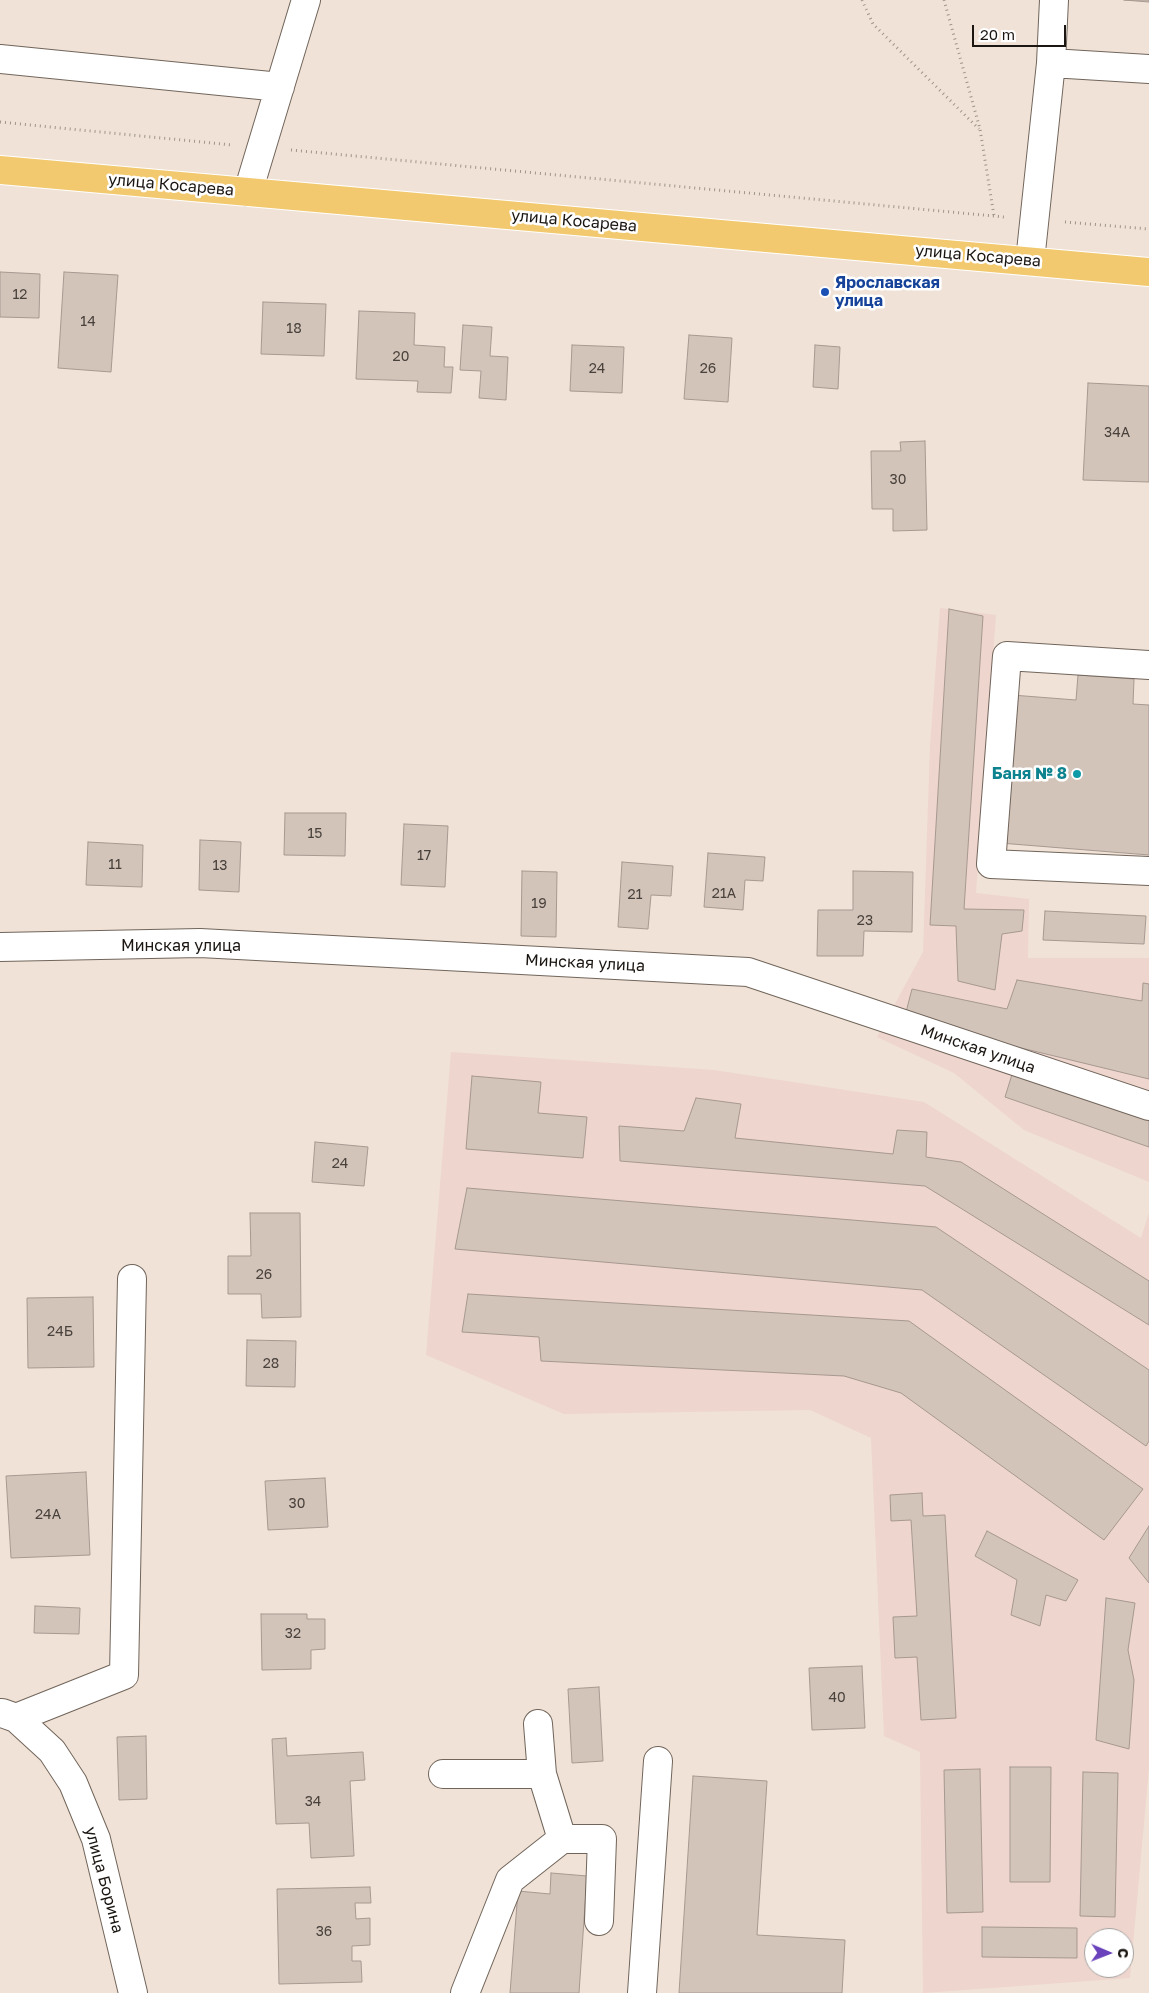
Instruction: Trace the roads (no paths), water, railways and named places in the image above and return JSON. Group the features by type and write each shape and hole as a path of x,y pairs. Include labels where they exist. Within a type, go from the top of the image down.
{"main road":[{"name":"улица Косарева","path":"0,170 1149,272"}],"street":[{"path":"248,192 306,0"},
{"path":"1030,261 1051,63 1054,0"},
{"path":"0,59 280,87"},
{"path":"1051,63 1149,69"},
{"path":"1149,665 1007,656 991,864 1149,871"},
{"name":"Минская улица","path":"0,947 200,944 748,972 1149,1106"},
{"path":"8,1715 124,1675 132,1279"},
{"name":"улица Борина","path":"8,1715 52,1751 73,1783 96,1840 133,1993"},
{"path":"538,1724 542,1774 562,1839"},
{"path":"642,1993 658,1761"},
{"path":"443,1774 542,1774"},
{"path":"465,1993 510,1880 562,1839 602,1838 599,1921"}],"place":[{"name":"Ярославская улица","path":"825,292"},
{"name":"Баня № 8","path":"1077,774"}]}
